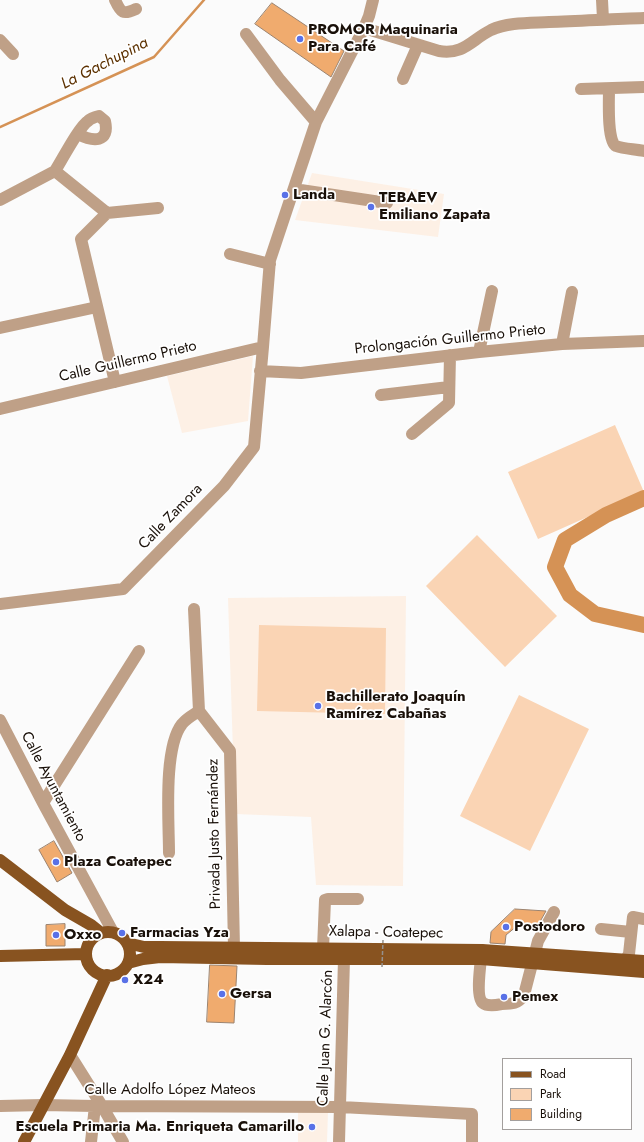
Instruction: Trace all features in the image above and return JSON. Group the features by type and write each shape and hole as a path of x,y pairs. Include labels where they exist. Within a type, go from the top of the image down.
{"main road":[{"path":"0,860 65,910 91,925 100,933"},
{"path":"113,932 123,937 127,943 130,956 128,963 120,972 115,974 100,974 93,970 89,964 86,954 89,942 94,936 100,933 113,932"},
{"name":"Xalapa - Coatepec","path":"127,943 144,947 323,949 482,954 644,972"},
{"path":"0,956 86,954"},
{"name":"Xalapa - Coatepec","path":"128,963 143,958 160,957 344,959 482,954"},
{"name":"Xalapa - Coatepec","path":"533,959 644,961"},
{"path":"24,1142 70,1055 107,975"}],"street":[{"path":"115,0 123,12 127,13 136,9"},
{"name":"Calle Zamora","path":"0,604 123,589 224,486 254,447 270,260 316,122 364,28 373,0"},
{"path":"602,0 604,19"},
{"path":"364,28 418,45 450,53 464,48 491,30 517,24 644,18"},
{"path":"246,34 280,80 316,122"},
{"path":"0,40 13,54"},
{"path":"404,79 418,45"},
{"path":"581,89 644,87"},
{"path":"609,88 610,134 612,142 616,146 644,151"},
{"path":"0,200 55,171 78,134"},
{"path":"55,171 107,214"},
{"path":"294,189 388,203"},
{"path":"115,382 81,239 107,214 158,208"},
{"path":"230,254 270,264"},
{"path":"479,352 492,291"},
{"path":"562,344 572,292"},
{"path":"0,328 96,307"},
{"name":"Prolongación Guillermo Prieto","path":"260,371 301,373 450,355 562,344 644,341"},
{"name":"Calle Guillermo Prieto","path":"0,409 263,347"},
{"path":"412,434 449,403 450,355"},
{"path":"380,395 449,387"},
{"path":"169,853 169,768 171,752 176,734 181,725 186,719 200,711 194,609"},
{"path":"43,803 139,651"},
{"name":"Privada Justo Fernández","path":"200,711 230,752 234,948"},
{"name":"Calle Ayuntamiento","path":"0,720 113,932"},
{"path":"323,949 325,900 328,898 358,899"},
{"path":"482,954 479,980 480,998 483,1003 488,1005 514,1004 520,1001 524,995 538,941 554,912"},
{"path":"625,961 629,954 633,917 644,919"},
{"path":"601,929 631,932"},
{"name":"Calle Juan G. Alarcón","path":"339,1142 344,959"},
{"path":"70,1055 98,1106 123,1142"},
{"name":"Calle Adolfo López Mateos","path":"0,1106 341,1106 472,1114 472,1142"},
{"path":"91,1142 98,1106"}],"path":[{"path":"382,967 384,940"}],"shaded area":[{"name":"TEBAEV Emiliano Zapata","path":"312,173 444,194 438,237 295,220"},
{"path":"253,356 248,421 182,433 167,376"},
{"name":"Bachillerato Joaquín Ramírez Cabañas","path":"406,596 403,886 316,885 311,817 235,814 228,598"},
{"name":"Escuela Primaria Ma. Enriqueta Camarillo","path":"298,1111 328,1112 327,1142 298,1142"}],"green space":[{"path":"615,425 644,492 538,539 508,472"},
{"path":"477,535 557,616 505,667 426,586"},
{"path":"259,625 386,628 385,714 257,711"},
{"path":"519,695 589,729 530,851 460,816"}],"building":[{"name":"PROMOR Maquinaria Para Café","path":"272,3 344,51 331,77 255,24"},
{"name":"Plaza Coatepec","path":"54,841 72,873 57,882 39,850"},
{"name":"Postodoro","path":"515,909 546,911 537,927 517,926 506,935 505,944 490,943 491,932"},
{"name":"Oxxo","path":"65,924 65,946 46,946 46,925"},
{"name":"Gersa","path":"210,965 237,966 234,1023 207,1022"}],"waterway":[{"name":"La Gachupina","path":"0,127 154,57 204,0"},
{"path":"644,498 606,515 565,540 555,567 570,595 595,614 644,625"}],"place":[{"name":"PROMOR Maquinaria Para Café","path":"300,39"},
{"name":"Landa","path":"285,195"},
{"name":"TEBAEV Emiliano Zapata","path":"371,207"},
{"name":"Bachillerato Joaquín Ramírez Cabañas","path":"318,706"},
{"name":"Plaza Coatepec","path":"56,862"},
{"name":"Postodoro","path":"506,927"},
{"name":"Farmacias Yza","path":"122,933"},
{"name":"Oxxo","path":"56,935"},
{"name":"X24","path":"125,980"},
{"name":"Gersa","path":"222,994"},
{"name":"Pemex","path":"504,997"},
{"name":"Escuela Primaria Ma. Enriqueta Camarillo","path":"312,1127"}]}
